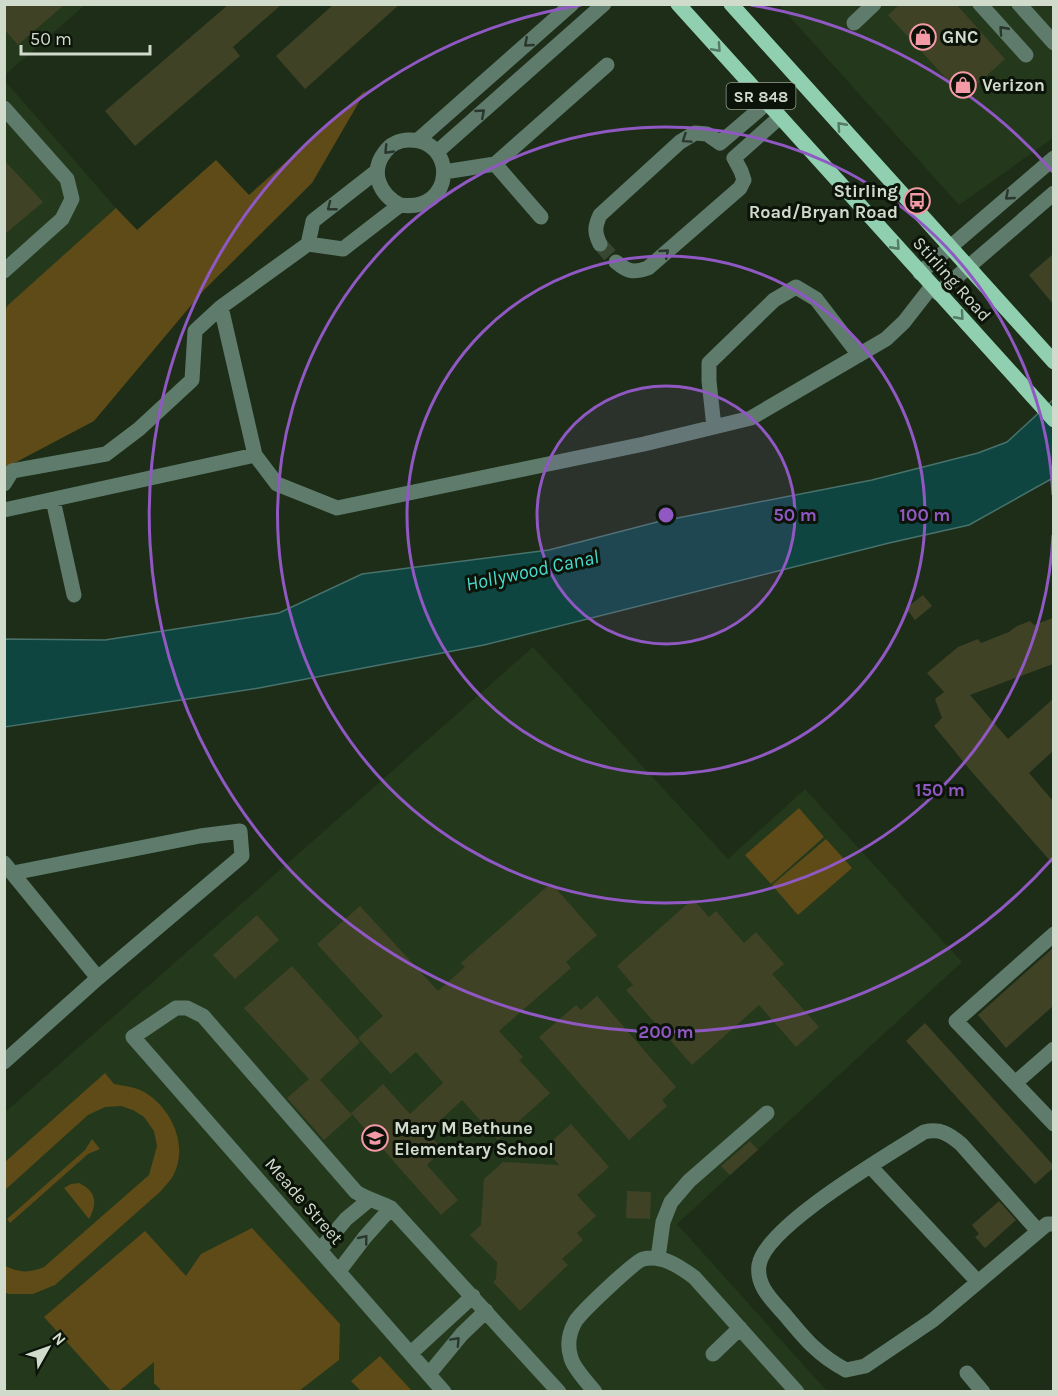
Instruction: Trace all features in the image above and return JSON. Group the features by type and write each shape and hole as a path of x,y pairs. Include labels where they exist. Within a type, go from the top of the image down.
{"main road":[{"name":"Stirling Road","path":"678,4 1053,420"},
{"name":"Stirling Road","path":"731,4 1053,362"}],"street":[{"path":"418,140 572,4"},
{"path":"437,152 604,4"},
{"path":"854,23 874,4"},
{"path":"980,4 1026,55"},
{"path":"1019,4 1051,39"},
{"path":"444,172 495,164 607,65"},
{"path":"720,143 766,103"},
{"path":"4,108 68,179 72,199 62,219 4,271"},
{"path":"734,158 780,117"},
{"path":"600,244 595,227 600,215 680,142 695,133 707,134 720,143 734,158 744,180 740,188 648,268 636,272 627,271 616,262"},
{"path":"418,140 437,152 444,172 443,183 431,200 411,207 400,205 383,193 378,182 377,171 386,150 395,143 418,140"},
{"path":"920,273 1053,158"},
{"path":"495,164 541,217"},
{"path":"4,484 12,471 106,454 139,429 192,380 195,331 221,307 308,244 313,220 377,171"},
{"path":"221,307 255,455 278,484 338,508 644,444 750,418 886,339 935,290 969,266 1053,193"},
{"path":"308,244 343,249 400,205"},
{"path":"714,427 709,363 774,300 796,287 816,299 859,355"},
{"path":"4,510 255,455"},
{"path":"53,500 74,595"},
{"path":"4,1062 242,856 240,831 9,868 99,978"},
{"path":"1053,934 956,1021 1053,1124"},
{"name":"Meade Street","path":"369,1200 356,1192 203,1016 187,1008 177,1008 133,1037 444,1392"},
{"path":"1015,1083 1053,1049"},
{"path":"658,1258 663,1222 670,1202 689,1181 767,1113"},
{"path":"1038,1231 961,1143 949,1134 936,1129 924,1132 827,1193 777,1237 764,1252 759,1265 760,1287 814,1350 846,1370 865,1366 933,1320 1038,1231 1047,1224 1053,1224"},
{"path":"870,1166 978,1282"},
{"path":"320,1250 346,1219 369,1200 391,1208 559,1392"},
{"path":"339,1271 364,1237 391,1208"},
{"path":"596,1392 571,1360 569,1341 575,1321 596,1299 642,1259 658,1258 676,1264 694,1277 797,1392"},
{"path":"411,1353 473,1296"},
{"path":"429,1374 462,1334 486,1311"},
{"path":"713,1354 740,1328"},
{"path":"967,1373 983,1392"}],"shaded area":[{"path":"5,5 85,5 5,75"},
{"path":"779,5 1053,5 1053,138 959,205"},
{"path":"5,81 116,208 8,306 5,317"},
{"path":"366,90 312,183 204,290 94,421 5,468 4,317 7,306 116,208 137,230 216,160 249,195"},
{"path":"533,647 728,859 805,789 962,962 677,1224 827,1391 5,1391 4,1113"},
{"path":"799,808 824,837 771,884 745,855"},
{"path":"826,839 852,868 798,915 772,885"},
{"path":"105,1073 114,1084 146,1093 155,1100 170,1119 178,1141 179,1153 173,1176 161,1191 55,1285 33,1294 8,1294 5,1292 5,1266 25,1271 44,1267 149,1175 157,1146 154,1131 144,1117 133,1110 121,1106 105,1107 88,1115 5,1190 5,1162"},
{"path":"92,1139 100,1149 88,1154 10,1223 7,1219 85,1150"},
{"path":"79,1183 89,1190 94,1198 94,1208 89,1219 64,1188"},
{"path":"252,1228 340,1324 339,1360 299,1391 162,1391 154,1383 154,1362 119,1391 111,1391 44,1317 145,1231 186,1276 201,1254"},
{"path":"380,1356 412,1391 361,1391 351,1381"}],"water":[{"name":"Hollywood Canal","path":"1053,400 1053,478 969,525 484,645 259,688 5,727 5,639 105,640 279,613 362,574 549,550 657,522 872,480 978,453 1007,442"}],"building":[{"path":"4,4 65,4 18,45 4,29"},
{"path":"229,4 282,4 233,47 240,56 135,146 105,111"},
{"path":"334,4 400,4 305,89 276,56"},
{"path":"900,4 956,4 1005,59 963,97 888,15"},
{"path":"4,160 43,202 4,235"},
{"path":"1053,254 1053,304 1029,275"},
{"path":"923,595 932,606 915,620 906,608"},
{"path":"1053,618 1053,664 970,695 1008,739 1053,699 1053,751 1029,773 1053,801 1053,864 934,726 942,718 935,699 944,692 927,673 958,647 978,639 981,643 1030,621 1034,625"},
{"path":"551,883 597,935 566,962 571,968 499,1031 523,1057 519,1060 550,1093 498,1140 462,1100 427,1133 438,1145 429,1153 434,1158 427,1165 458,1200 441,1215 351,1113 383,1084 410,1114 443,1083 416,1052 391,1074 358,1038 383,1016 317,944 360,906 438,991 465,967 461,963"},
{"path":"693,899 709,917 716,911 744,943 756,932 784,964 772,974 819,1027 796,1047 759,1005 692,1065 626,990 633,985 617,966"},
{"path":"257,915 279,940 235,979 213,955"},
{"path":"1053,948 1053,1006 1006,1048 978,1015"},
{"path":"292,966 360,1042 320,1080 352,1115 324,1140 287,1098 309,1079 244,1008"},
{"path":"597,996 676,1087 662,1100 667,1106 629,1140 539,1037 576,1005 581,1010"},
{"path":"925,1023 1053,1165 1053,1168 1035,1184 906,1041"},
{"path":"571,1124 609,1167 577,1195 596,1216 577,1233 583,1240 562,1259 568,1265 520,1311 493,1282 496,1279 497,1262 470,1235 481,1225 484,1179 503,1162 559,1165 544,1148"},
{"path":"750,1141 758,1150 730,1175 721,1166"},
{"path":"627,1191 651,1192 650,1219 626,1218"},
{"path":"999,1201 1016,1220 985,1248 975,1237 979,1234 972,1225"}],"tunnel":[{"path":"600,244 616,262"}],"place":[{"name":"GNC","path":"923,37"},
{"name":"Verizon","path":"963,85"},
{"name":"Stirling Road/Bryan Road","path":"917,201"},
{"name":"Mary M Bethune Elementary School","path":"375,1138"}]}
